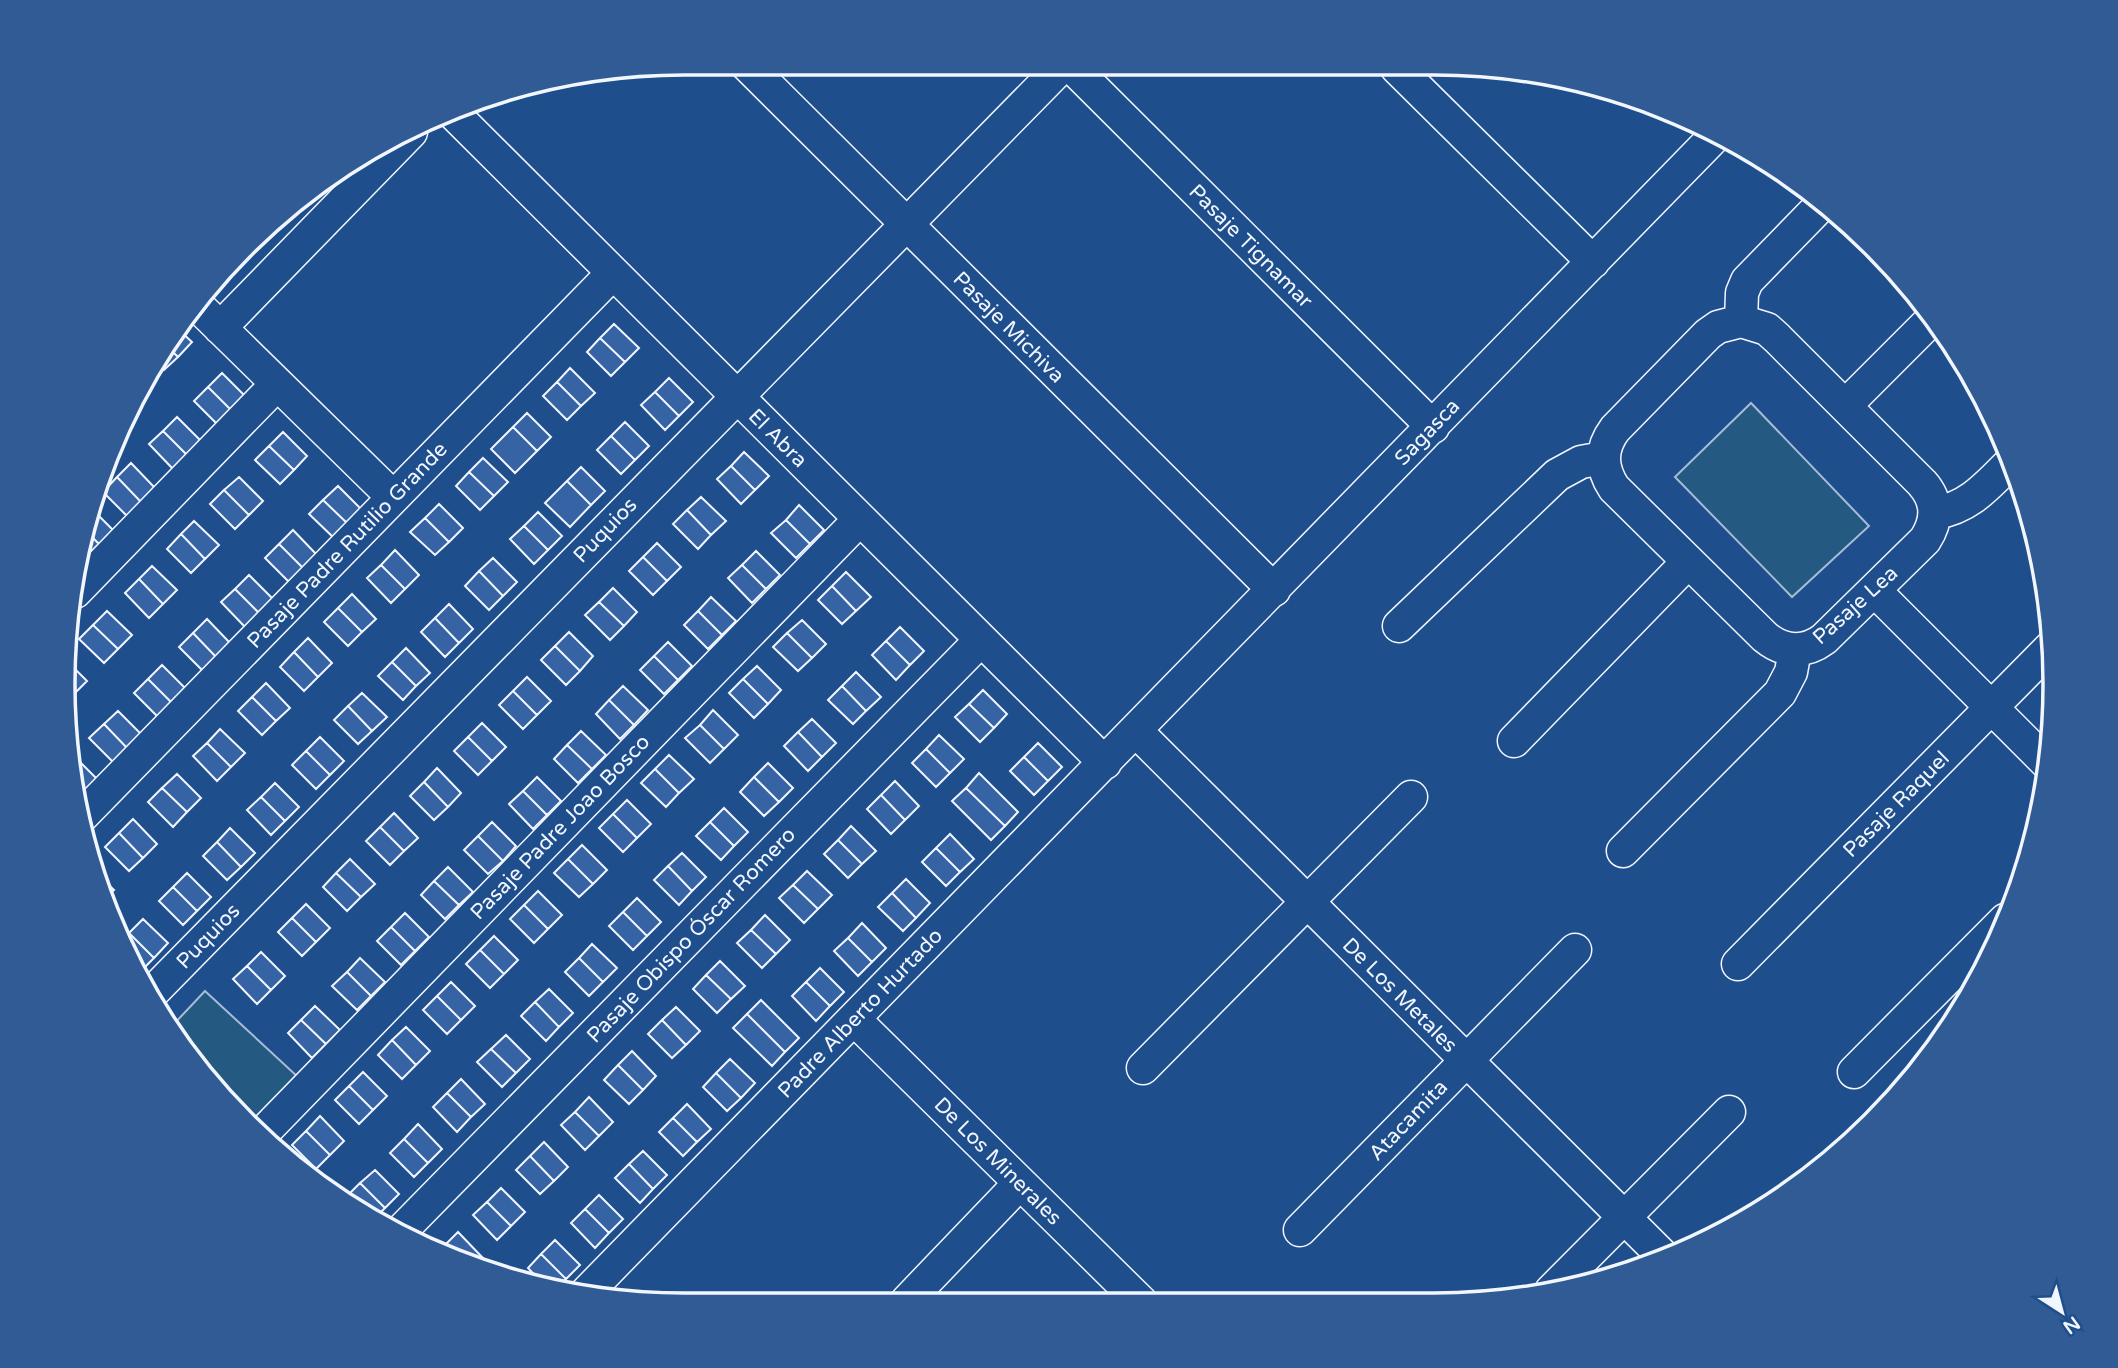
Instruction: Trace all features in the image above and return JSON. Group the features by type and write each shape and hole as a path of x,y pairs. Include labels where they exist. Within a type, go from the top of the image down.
{"street":[{"name":"Pasaje Michiva","path":"757,75 1274,590"},
{"name":"Puquios","path":"157,988 1053,75"},
{"name":"Pasaje Tignamar","path":"1080,75 1433,427"},
{"path":"1404,75 1593,262"},
{"name":"El Abra","path":"459,119 1105,764"},
{"name":"Sagasca","path":"1136,731 1710,142"},
{"path":"220,328 394,149"},
{"path":"1741,321 1742,293 1747,281 1816,210"},
{"name":"Pasaje Padre Rutilio Grande","path":"88,809 613,273"},
{"path":"203,311 393,497"},
{"path":"1795,650 1783,648 1765,637 1615,488 1604,469 1603,458 1615,429 1708,334 1718,327 1741,321 1767,329 1922,482 1934,502 1935,513 1957,508 1977,496 2003,470"},
{"path":"1845,406 1926,325"},
{"path":"84,583 278,384"},
{"path":"1399,626 1557,475 1581,462 1603,458"},
{"name":"Pasaje Lea","path":"1623,851 1780,693 1791,672 1795,650 1815,645 1824,639 1925,540 1935,513"},
{"name":"Pasaje Padre Joao Bosco","path":"268,1128 860,519"},
{"path":"1514,741 1688,562"},
{"path":"1874,590 2039,754"},
{"name":"Pasaje Obispo Óscar Romero","path":"407,1225 981,640"},
{"name":"Pasaje Raquel","path":"1738,964 2042,657"},
{"name":"Padre Alberto Hurtado","path":"593,1286 1136,731"},
{"name":"De Los Metales","path":"1136,731 1657,1250"},
{"path":"1143,1068 1411,797"},
{"path":"1854,1072 1986,939"},
{"name":"Atacamita","path":"1300,1230 1574,950"},
{"name":"De Los Minerales","path":"854,1019 1133,1293"},
{"path":"1564,1279 1729,1112"},
{"path":"915,1293 1020,1183"}],"shaded area":[{"path":"1751,403 1869,526 1792,597 1675,477"},
{"path":"205,991 299,1078 260,1120 226,1085 177,1021"}],"building":[{"path":"614,324 639,348 625,362 600,338"},
{"path":"185,336 192,342 178,357 174,353"},
{"path":"600,338 625,362 611,376 587,352"},
{"path":"174,353 178,357 163,370"},
{"path":"570,368 595,393 581,406 557,382"},
{"path":"222,373 246,397 232,411 208,387"},
{"path":"669,378 693,402 679,416 655,392"},
{"path":"557,382 581,406 567,420 543,396"},
{"path":"208,387 232,411 218,425 194,401"},
{"path":"655,392 679,416 665,430 641,405"},
{"path":"527,413 551,437 537,451 513,427"},
{"path":"177,417 201,441 187,455 163,431"},
{"path":"625,422 649,446 635,460 611,436"},
{"path":"513,427 537,451 515,473 491,449"},
{"path":"163,431 187,455 173,469 149,444"},
{"path":"283,432 307,456 294,470 269,446"},
{"path":"611,436 635,460 621,474 597,450"},
{"path":"269,446 294,470 280,484 255,460"},
{"path":"744,452 769,476 755,490 731,466"},
{"path":"483,458 508,482 494,496 469,472"},
{"path":"131,463 155,488 141,502 117,477"},
{"path":"731,466 755,490 741,504 717,479"},
{"path":"581,467 605,491 591,505 567,481"},
{"path":"469,472 494,496 480,510 456,486"},
{"path":"117,477 141,502 127,516 106,495 109,486"},
{"path":"239,477 263,501 249,515 224,490"},
{"path":"567,481 591,505 570,527 545,503"},
{"path":"338,486 362,510 348,524 323,500"},
{"path":"224,490 249,515 235,529 210,504"},
{"path":"701,497 726,521 711,535 687,510"},
{"path":"323,500 348,524 334,538 309,514"},
{"path":"439,504 463,528 449,542 425,518"},
{"path":"799,505 824,530 810,544 786,520"},
{"path":"687,510 711,535 698,549 673,524"},
{"path":"538,512 562,536 548,550 524,526"},
{"path":"99,516 113,530 99,544 93,538"},
{"path":"425,518 449,542 435,555 410,532"},
{"path":"786,520 810,544 796,558 771,533"},
{"path":"194,521 219,545 205,559 181,534"},
{"path":"524,526 548,550 534,564 510,539"},
{"path":"293,530 317,555 303,568 279,544"},
{"path":"181,534 205,559 191,573 167,549"},
{"path":"93,538 99,544 90,552"},
{"path":"657,543 681,567 667,581 643,557"},
{"path":"279,544 303,568 289,582 265,558"},
{"path":"395,550 419,575 405,589 381,565"},
{"path":"756,551 780,575 766,589 742,565"},
{"path":"643,557 667,581 653,595 629,571"},
{"path":"493,558 517,582 503,596 479,571"},
{"path":"381,565 405,589 391,603 367,578"},
{"path":"742,565 766,589 752,603 728,578"},
{"path":"152,566 177,590 163,604 139,579"},
{"path":"479,571 503,596 489,610 465,586"},
{"path":"846,572 871,597 856,611 832,586"},
{"path":"249,575 273,599 259,613 235,589"},
{"path":"139,579 163,604 149,618 125,593"},
{"path":"832,586 856,611 842,624 818,600"},
{"path":"613,588 637,612 624,626 599,602"},
{"path":"235,589 259,613 245,627 221,602"},
{"path":"352,594 376,619 362,632 338,608"},
{"path":"711,597 736,621 722,635 698,611"},
{"path":"599,602 624,626 610,640 585,615"},
{"path":"449,604 473,629 459,643 435,618"},
{"path":"338,608 362,632 348,646 324,622"},
{"path":"107,611 132,635 118,649 93,625"},
{"path":"698,611 722,635 708,649 684,625"},
{"path":"435,618 459,643 445,657 421,632"},
{"path":"207,619 231,644 217,658 193,633"},
{"path":"802,620 826,644 812,658 787,633"},
{"path":"93,625 118,649 104,663 79,639"},
{"path":"900,627 924,651 910,665 886,641"},
{"path":"569,632 593,656 580,671 555,646"},
{"path":"193,633 217,658 203,671 179,647"},
{"path":"787,633 812,658 798,671 773,647"},
{"path":"308,638 332,663 318,677 294,652"},
{"path":"886,641 910,665 896,680 872,655"},
{"path":"668,642 692,666 678,680 654,656"},
{"path":"555,646 580,671 566,685 541,660"},
{"path":"406,648 430,673 416,686 392,662"},
{"path":"294,652 318,677 304,691 280,667"},
{"path":"654,656 678,680 664,694 640,670"},
{"path":"392,662 416,686 403,700 378,676"},
{"path":"162,665 186,689 172,703 148,679"},
{"path":"757,666 781,690 768,704 743,679"},
{"path":"76,670 87,681 75,693"},
{"path":"856,672 881,697 866,711 842,686"},
{"path":"527,677 551,701 537,715 513,691"},
{"path":"148,679 172,703 158,717 134,693"},
{"path":"743,679 768,704 754,718 729,693"},
{"path":"266,683 290,708 276,721 252,697"},
{"path":"623,686 648,710 634,725 609,700"},
{"path":"842,686 866,711 853,724 828,700"},
{"path":"983,690 1007,714 994,728 969,704"},
{"path":"513,691 537,715 523,729 499,705"},
{"path":"362,693 387,717 372,731 348,706"},
{"path":"252,697 276,721 262,735 238,711"},
{"path":"609,700 634,725 620,739 596,714"},
{"path":"969,704 994,728 980,742 955,717"},
{"path":"348,706 372,731 358,744 334,720"},
{"path":"713,710 738,735 724,749 700,725"},
{"path":"118,711 142,735 128,749 104,724"},
{"path":"812,719 836,743 822,757 798,732"},
{"path":"482,723 506,747 492,761 468,737"},
{"path":"104,724 128,749 114,763 89,738"},
{"path":"700,725 724,749 710,763 685,738"},
{"path":"220,729 245,753 231,767 207,743"},
{"path":"581,731 606,755 592,769 567,745"},
{"path":"798,732 822,757 808,771 784,746"},
{"path":"939,735 964,759 950,773 926,749"},
{"path":"320,737 344,761 330,775 306,751"},
{"path":"468,737 492,761 478,775 454,751"},
{"path":"207,743 231,767 217,781 193,756"},
{"path":"1038,743 1062,767 1048,781 1024,757"},
{"path":"567,745 592,769 578,783 554,759"},
{"path":"926,749 950,773 936,787 912,763"},
{"path":"306,751 330,775 316,789 292,765"},
{"path":"669,755 694,779 679,793 655,769"},
{"path":"1024,757 1048,781 1034,795 1010,771"},
{"path":"80,762 98,780 85,793"},
{"path":"768,763 793,788 779,802 754,777"},
{"path":"437,768 461,793 448,807 424,782"},
{"path":"655,769 679,793 666,807 641,783"},
{"path":"979,773 1018,812 1005,826 966,788"},
{"path":"177,774 201,798 187,812 162,788"},
{"path":"537,777 561,801 547,815 523,791"},
{"path":"754,777 779,802 764,816 740,792"},
{"path":"895,781 919,806 905,820 881,795"},
{"path":"424,782 448,807 434,820 410,796"},
{"path":"275,783 299,807 285,821 261,797"},
{"path":"162,788 187,812 173,827 148,802"},
{"path":"966,788 1005,826 991,840 952,801"},
{"path":"523,791 547,815 533,829 509,804"},
{"path":"881,795 905,820 891,834 867,809"},
{"path":"261,797 285,821 271,835 247,810"},
{"path":"627,800 651,824 637,838 613,814"},
{"path":"724,808 748,832 734,846 710,822"},
{"path":"394,813 418,838 404,851 380,827"},
{"path":"613,814 637,838 623,852 599,828"},
{"path":"133,819 157,844 143,858 119,833"},
{"path":"492,822 516,846 503,861 478,836"},
{"path":"710,822 734,846 721,860 696,836"},
{"path":"851,826 876,851 862,864 838,840"},
{"path":"380,827 404,851 390,865 366,841"},
{"path":"230,828 255,853 241,867 217,842"},
{"path":"119,833 143,858 129,871 105,847"},
{"path":"950,834 974,859 960,872 936,848"},
{"path":"478,836 503,861 488,874 464,850"},
{"path":"838,840 862,864 848,878 824,854"},
{"path":"217,842 241,867 227,880 203,856"},
{"path":"582,845 607,870 593,884 568,859"},
{"path":"936,848 960,872 946,886 922,862"},
{"path":"682,853 706,877 692,891 668,866"},
{"path":"350,859 375,884 361,897 336,873"},
{"path":"568,859 593,884 579,897 554,873"},
{"path":"668,866 692,891 679,905 654,880"},
{"path":"448,867 473,892 459,905 434,881"},
{"path":"807,871 832,895 818,909 793,885"},
{"path":"187,873 211,897 197,911 173,887"},
{"path":"336,873 361,897 347,911 323,887"},
{"path":"906,879 930,903 916,918 892,893"},
{"path":"434,881 459,905 445,919 421,895"},
{"path":"793,885 818,909 804,923 779,898"},
{"path":"173,887 197,911 183,925 159,901"},
{"path":"538,891 562,915 548,929 524,905"},
{"path":"892,893 916,918 903,931 878,907"},
{"path":"637,898 661,922 647,936 623,912"},
{"path":"306,904 330,928 316,942 292,918"},
{"path":"524,905 548,929 534,943 510,919"},
{"path":"623,912 647,936 633,950 609,926"},
{"path":"405,913 429,937 415,951 391,927"},
{"path":"765,915 790,940 776,954 751,930"},
{"path":"292,918 316,942 302,956 278,932"},
{"path":"143,919 168,943 154,958 129,933"},
{"path":"862,923 886,948 872,962 848,938"},
{"path":"391,927 415,951 401,965 377,941"},
{"path":"751,930 776,954 762,968 737,943"},
{"path":"129,933 154,958 145,967"},
{"path":"494,936 518,960 504,974 480,950"},
{"path":"848,938 872,962 858,976 834,951"},
{"path":"592,944 617,968 603,982 579,958"},
{"path":"480,950 504,974 490,988 466,964"},
{"path":"261,952 285,976 271,990 247,966"},
{"path":"360,958 385,982 371,996 347,972"},
{"path":"579,958 603,982 589,996 565,972"},
{"path":"720,961 745,986 731,999 706,975"},
{"path":"247,966 271,990 257,1004 233,979"},
{"path":"820,968 844,992 830,1006 806,982"},
{"path":"347,972 371,996 357,1010 332,986"},
{"path":"706,975 731,999 717,1013 693,989"},
{"path":"451,982 475,1006 461,1020 437,996"},
{"path":"806,982 830,1006 816,1021 792,996"},
{"path":"549,989 573,1013 559,1027 535,1002"},
{"path":"437,996 461,1020 447,1034 423,1010"},
{"path":"761,1000 799,1038 785,1052 747,1014"},
{"path":"535,1002 559,1027 546,1041 521,1016"},
{"path":"315,1006 340,1030 326,1044 301,1020"},
{"path":"676,1007 700,1031 686,1045 662,1020"},
{"path":"747,1014 785,1052 772,1066 733,1028"},
{"path":"301,1020 326,1044 312,1058 288,1033"},
{"path":"662,1020 686,1045 672,1058 648,1034"},
{"path":"406,1027 430,1051 416,1065 392,1040"},
{"path":"506,1035 530,1059 516,1073 491,1049"},
{"path":"392,1040 416,1065 402,1079 378,1055"},
{"path":"491,1049 516,1073 502,1087 477,1062"},
{"path":"632,1051 656,1076 643,1090 618,1065"},
{"path":"730,1059 755,1083 741,1098 716,1073"},
{"path":"618,1065 643,1090 629,1104 604,1080"},
{"path":"363,1072 387,1096 373,1110 349,1086"},
{"path":"716,1073 741,1098 727,1111 703,1087"},
{"path":"461,1079 485,1104 471,1117 447,1093"},
{"path":"349,1086 373,1110 359,1124 335,1100"},
{"path":"447,1093 471,1117 457,1132 433,1107"},
{"path":"589,1097 613,1122 599,1136 575,1112"},
{"path":"687,1104 711,1129 697,1142 673,1118"},
{"path":"575,1112 599,1136 585,1150 561,1125"},
{"path":"320,1116 344,1141 330,1155 306,1131"},
{"path":"673,1118 697,1142 683,1156 659,1132"},
{"path":"418,1124 442,1149 428,1163 404,1139"},
{"path":"306,1131 330,1155 316,1169 292,1145"},
{"path":"404,1139 428,1163 414,1177 390,1153"},
{"path":"544,1142 568,1167 554,1181 530,1156"},
{"path":"643,1151 667,1175 653,1189 629,1164"},
{"path":"530,1156 554,1181 540,1194 516,1170"},
{"path":"629,1164 653,1189 640,1203 615,1178"},
{"path":"375,1170 399,1194 385,1208 360,1183"},
{"path":"360,1183 385,1208 381,1212 350,1193"},
{"path":"501,1188 525,1212 511,1226 487,1202"},
{"path":"599,1195 623,1219 609,1233 585,1209"},
{"path":"487,1202 511,1226 497,1240 473,1215"},
{"path":"585,1209 609,1233 595,1248 571,1223"},
{"path":"458,1232 482,1257 481,1258 446,1244"},
{"path":"555,1240 580,1265 566,1279 541,1254"},
{"path":"541,1254 566,1279 533,1274 528,1268"}]}
